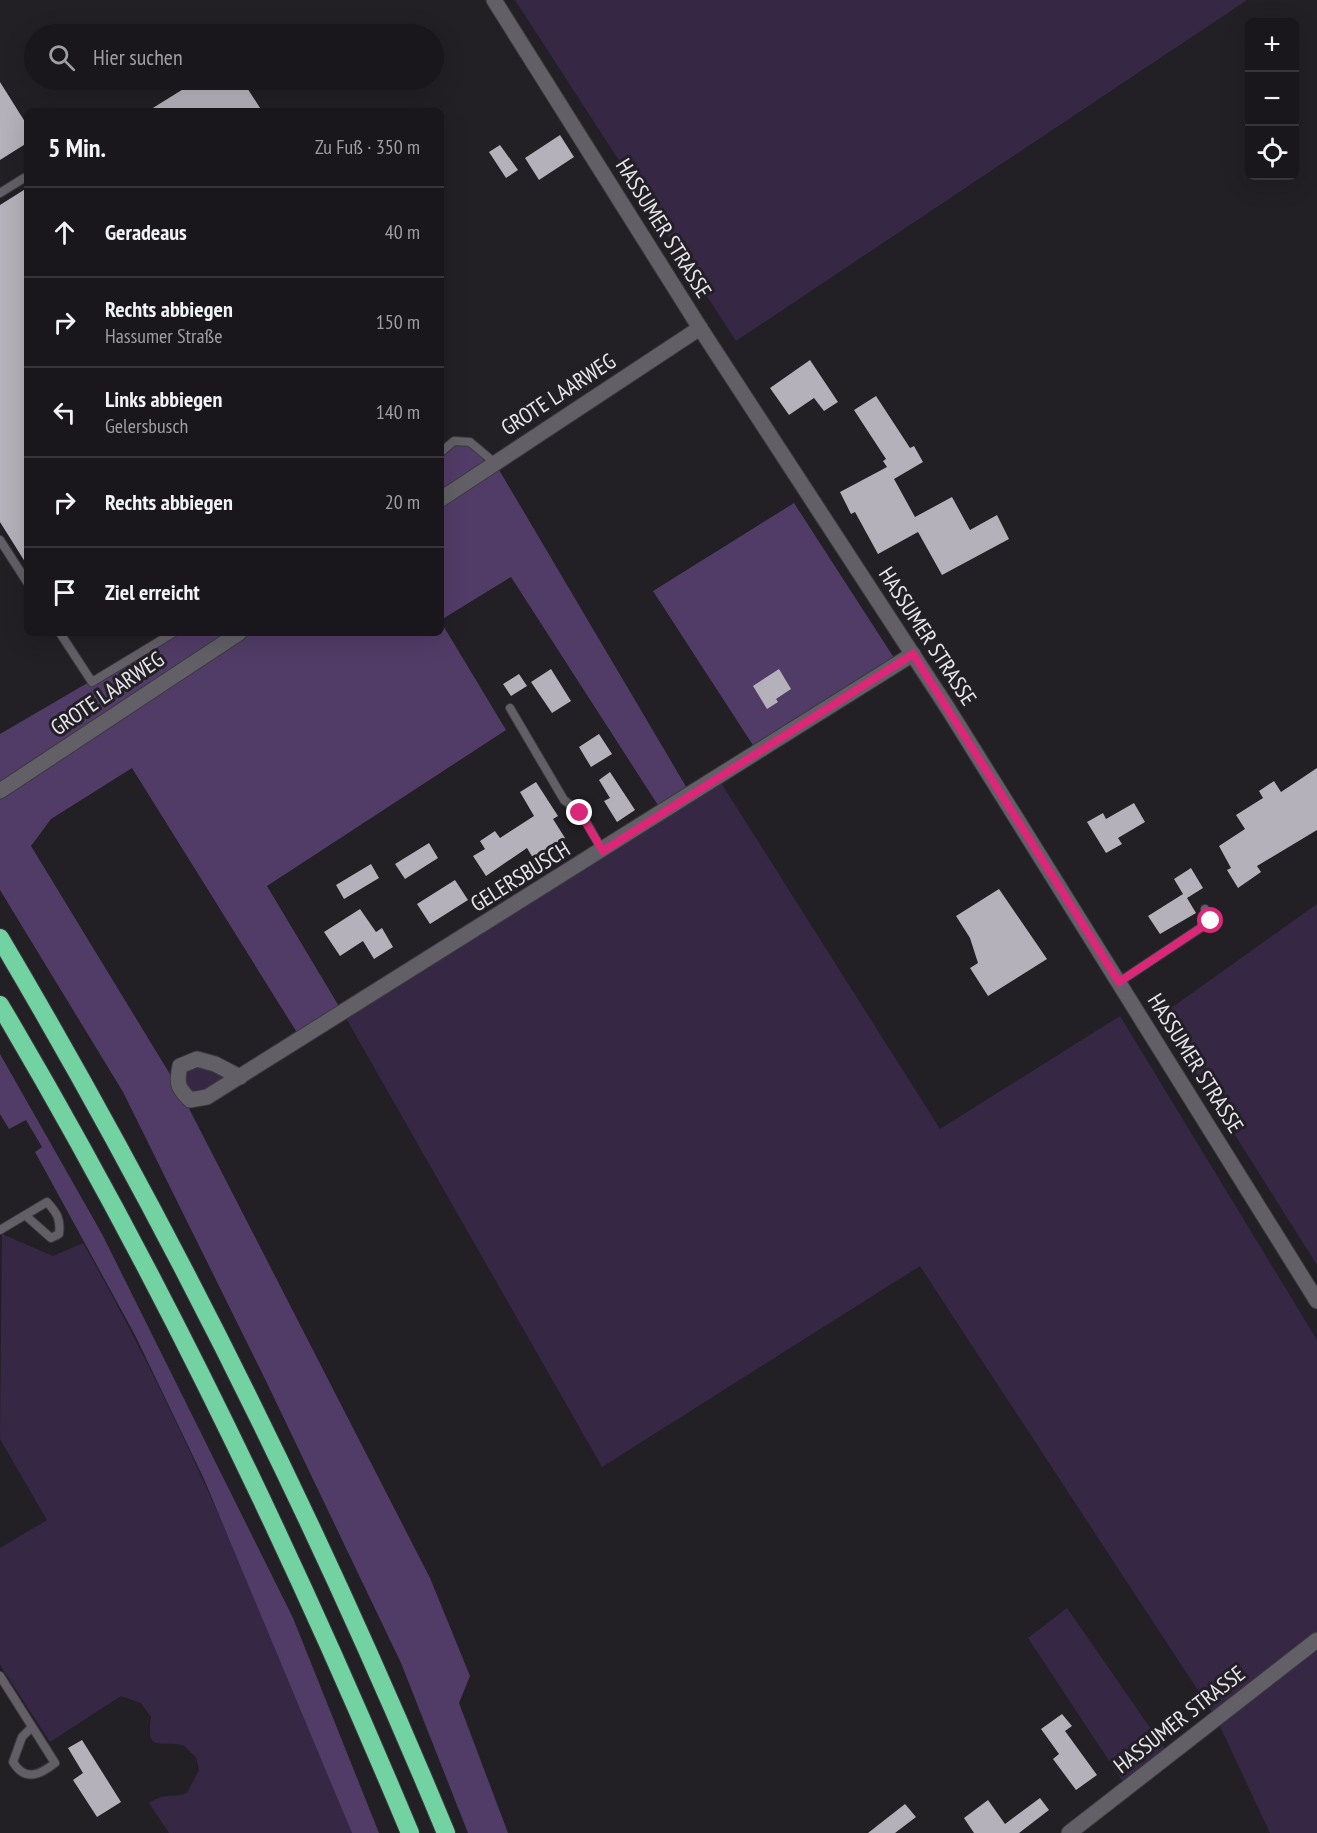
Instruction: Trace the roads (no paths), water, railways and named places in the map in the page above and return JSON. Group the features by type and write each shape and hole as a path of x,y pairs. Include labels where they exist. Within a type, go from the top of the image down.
{"highway":[{"path":"0,938 92,1097 236,1369 342,1590 446,1833"},
{"path":"0,1005 102,1184 214,1400 311,1605 410,1833"}],"street":[{"name":"HASSUMER STRASSE","path":"494,0 700,328 913,654 1317,1301"},
{"name":"GROTE LAARWEG","path":"444,497 700,328"},
{"name":"GROTE LAARWEG","path":"0,791 233,636"},
{"name":"GELERSBUSCH","path":"240,1077 603,851 913,654"},
{"name":"HASSUMER STRASSE","path":"1069,1833 1317,1640"}],"lane":[{"path":"0,193 24,178"},
{"path":"444,449 454,441 470,442 495,463"},
{"path":"0,540 24,577"},
{"path":"62,636 92,682 168,636"},
{"path":"510,708 564,800 580,813 603,851"},
{"path":"1119,982 1211,921 1204,909"},
{"path":"0,1230 25,1215 47,1202 57,1214 61,1224 59,1234 51,1238 25,1215"},
{"path":"0,1676 56,1763 43,1773 31,1776 19,1772 13,1762 22,1737 32,1727"}]}
